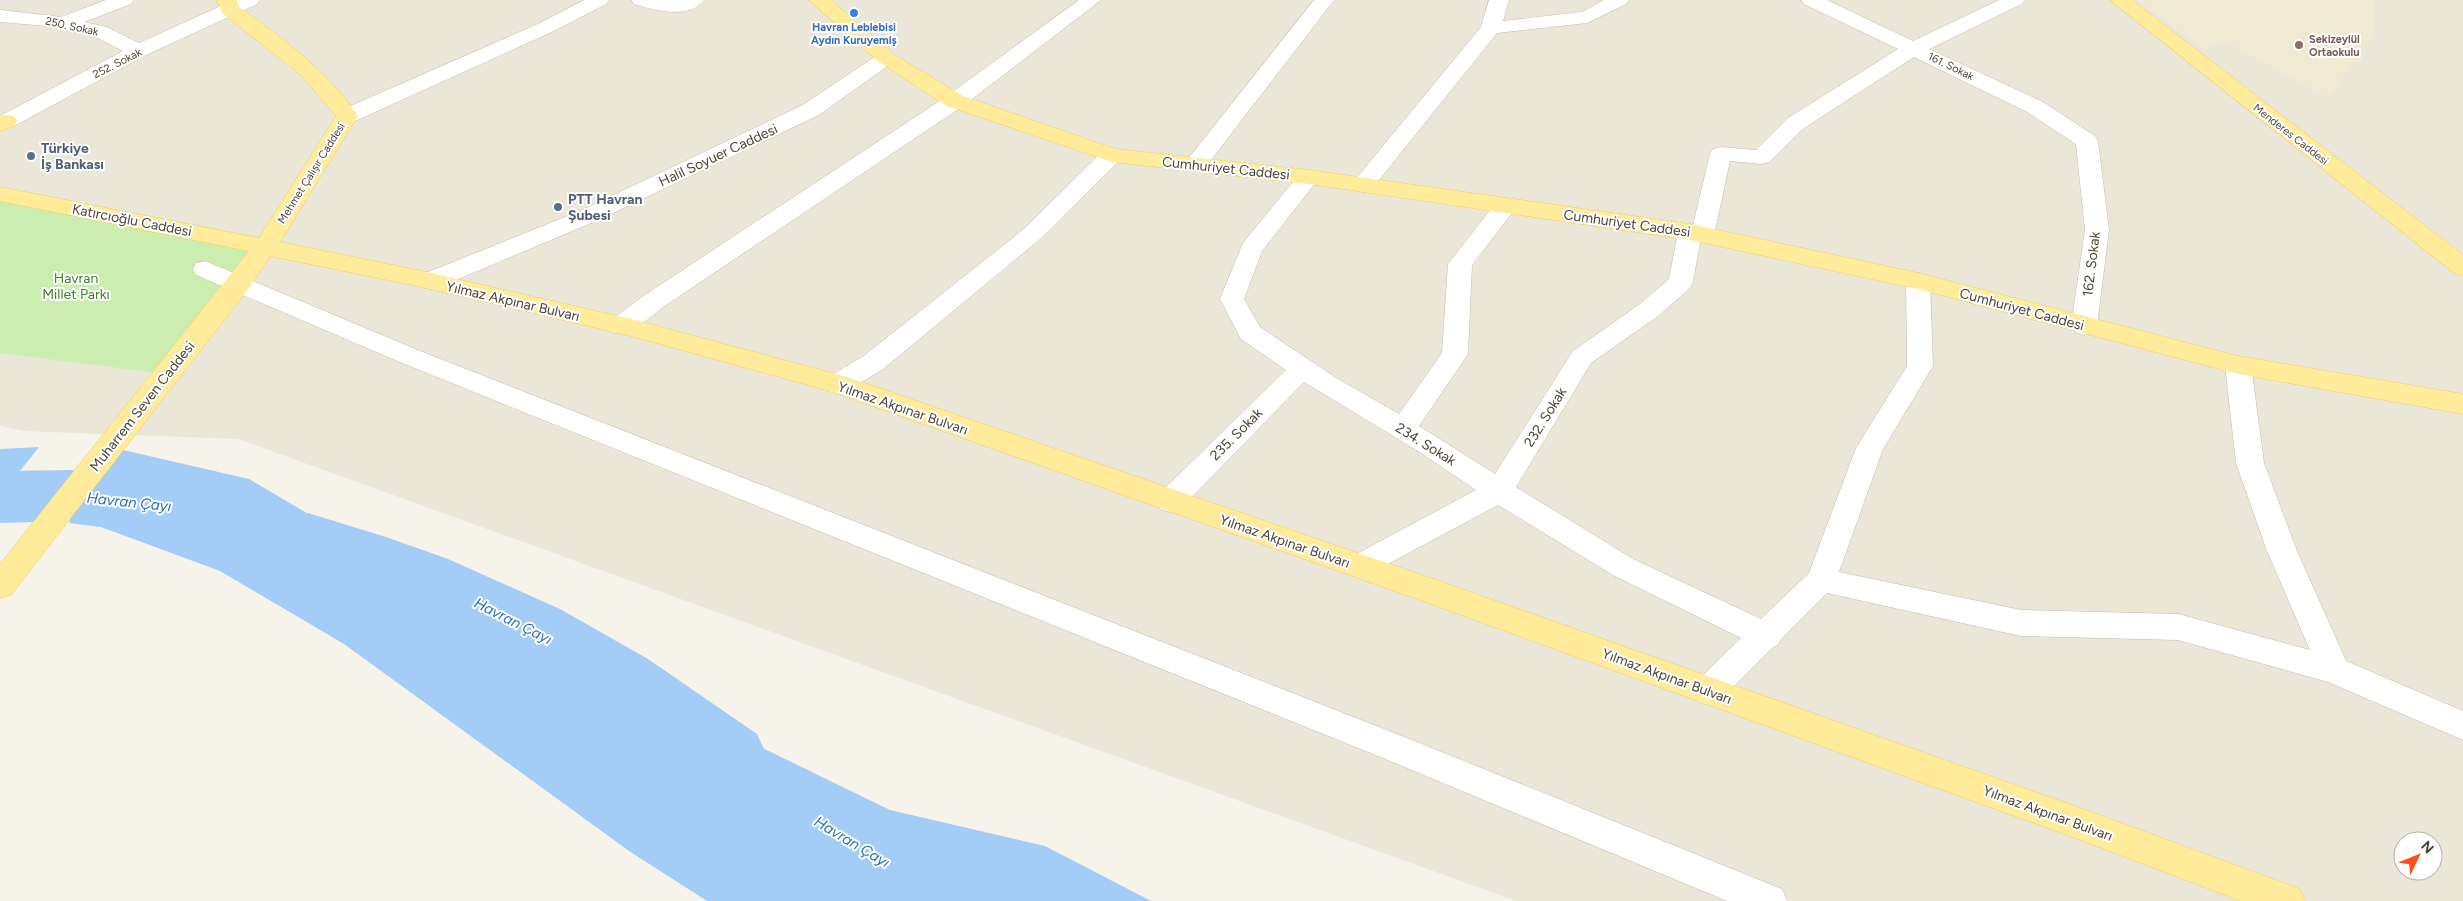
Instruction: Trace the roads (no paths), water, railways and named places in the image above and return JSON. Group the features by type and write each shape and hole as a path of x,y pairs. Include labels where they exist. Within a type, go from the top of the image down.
{"main road":[{"name":"Cumhuriyet Caddesi","path":"818,0 886,58 955,101 1112,155 1309,177 1696,233 1918,281 2238,365 2463,404"},
{"name":"Menderes Caddesi","path":"2120,0 2463,267"},
{"name":"Mehmet Çalışır Caddesi","path":"228,5 290,53 331,92 347,116 264,247"},
{"name":"Katırcıoğlu Caddesi","path":"0,194 264,247"},
{"name":"Yılmaz Akpınar Bulvarı","path":"264,247 430,281 620,326 765,362 838,384 1359,566 2086,826 2287,901"},
{"name":"Muharrem Seven Caddesi","path":"0,586 239,283 264,247"}],"street":[{"path":"63,23 124,0"},
{"name":"252. Sokak","path":"2,121 228,5 250,0"},
{"path":"347,116 547,27 598,0"},
{"path":"641,0 664,8 680,6 694,0"},
{"path":"620,326 955,101 1091,0"},
{"path":"1196,164 1324,0"},
{"path":"1364,185 1491,28 1499,0"},
{"path":"1491,28 1587,17 1619,0"},
{"name":"161. Sokak","path":"1811,0 2035,107 2087,141"},
{"path":"1914,48 2015,0"},
{"name":"250. Sokak","path":"0,16 63,23 100,31 139,51"},
{"name":"232. Sokak","path":"1499,491 1582,357 1649,310 1681,282 1721,154 1761,157 1796,123 1914,48"},
{"name":"Halil Soyuer Caddesi","path":"430,281 588,216 811,110 886,58"},
{"name":"162. Sokak","path":"2084,326 2097,230 2087,141"},
{"path":"838,384 874,362 1032,234 1112,155"},
{"name":"234. Sokak","path":"1309,177 1251,249 1232,299 1250,332 1329,386 1403,429 1499,491 1623,567 1766,636"},
{"path":"1403,429 1455,354 1459,310 1460,264 1506,205"},
{"path":"205,269 411,357 1385,745 1770,901"},
{"path":"1708,691 1821,580 1870,448 1920,366 1918,281"},
{"path":"2238,365 2250,463 2282,551 2334,670"},
{"name":"235. Sokak","path":"1170,500 1302,368"},
{"path":"1359,566 1499,491"},
{"path":"1821,580 2020,623 2178,627 2334,670 2463,726"}],"water":[{"path":"39,447 0,496 0,449"},
{"path":"123,450 249,479 344,535 522,655 742,738 890,810 1045,846 1151,901 707,901 629,851 344,644 220,571 101,527 69,523"}],"waterway":[{"name":"Havran Çayı","path":"0,497 72,496 143,500"},
{"name":"Havran Çayı","path":"308,540 386,564 424,579 535,630 622,681 730,758"}],"place":[{"name":"Havran Leblebisi Aydın Kuruyemiş","path":"854,13"},
{"name":"Sekizeylül Ortaokulu","path":"2299,45"},
{"name":"Türkiye İş Bankası","path":"31,156"},
{"name":"PTT Havran Şubesi","path":"558,207"}],"park label":[{"name":"Havran Millet Parkı","path":"76,286"}]}
